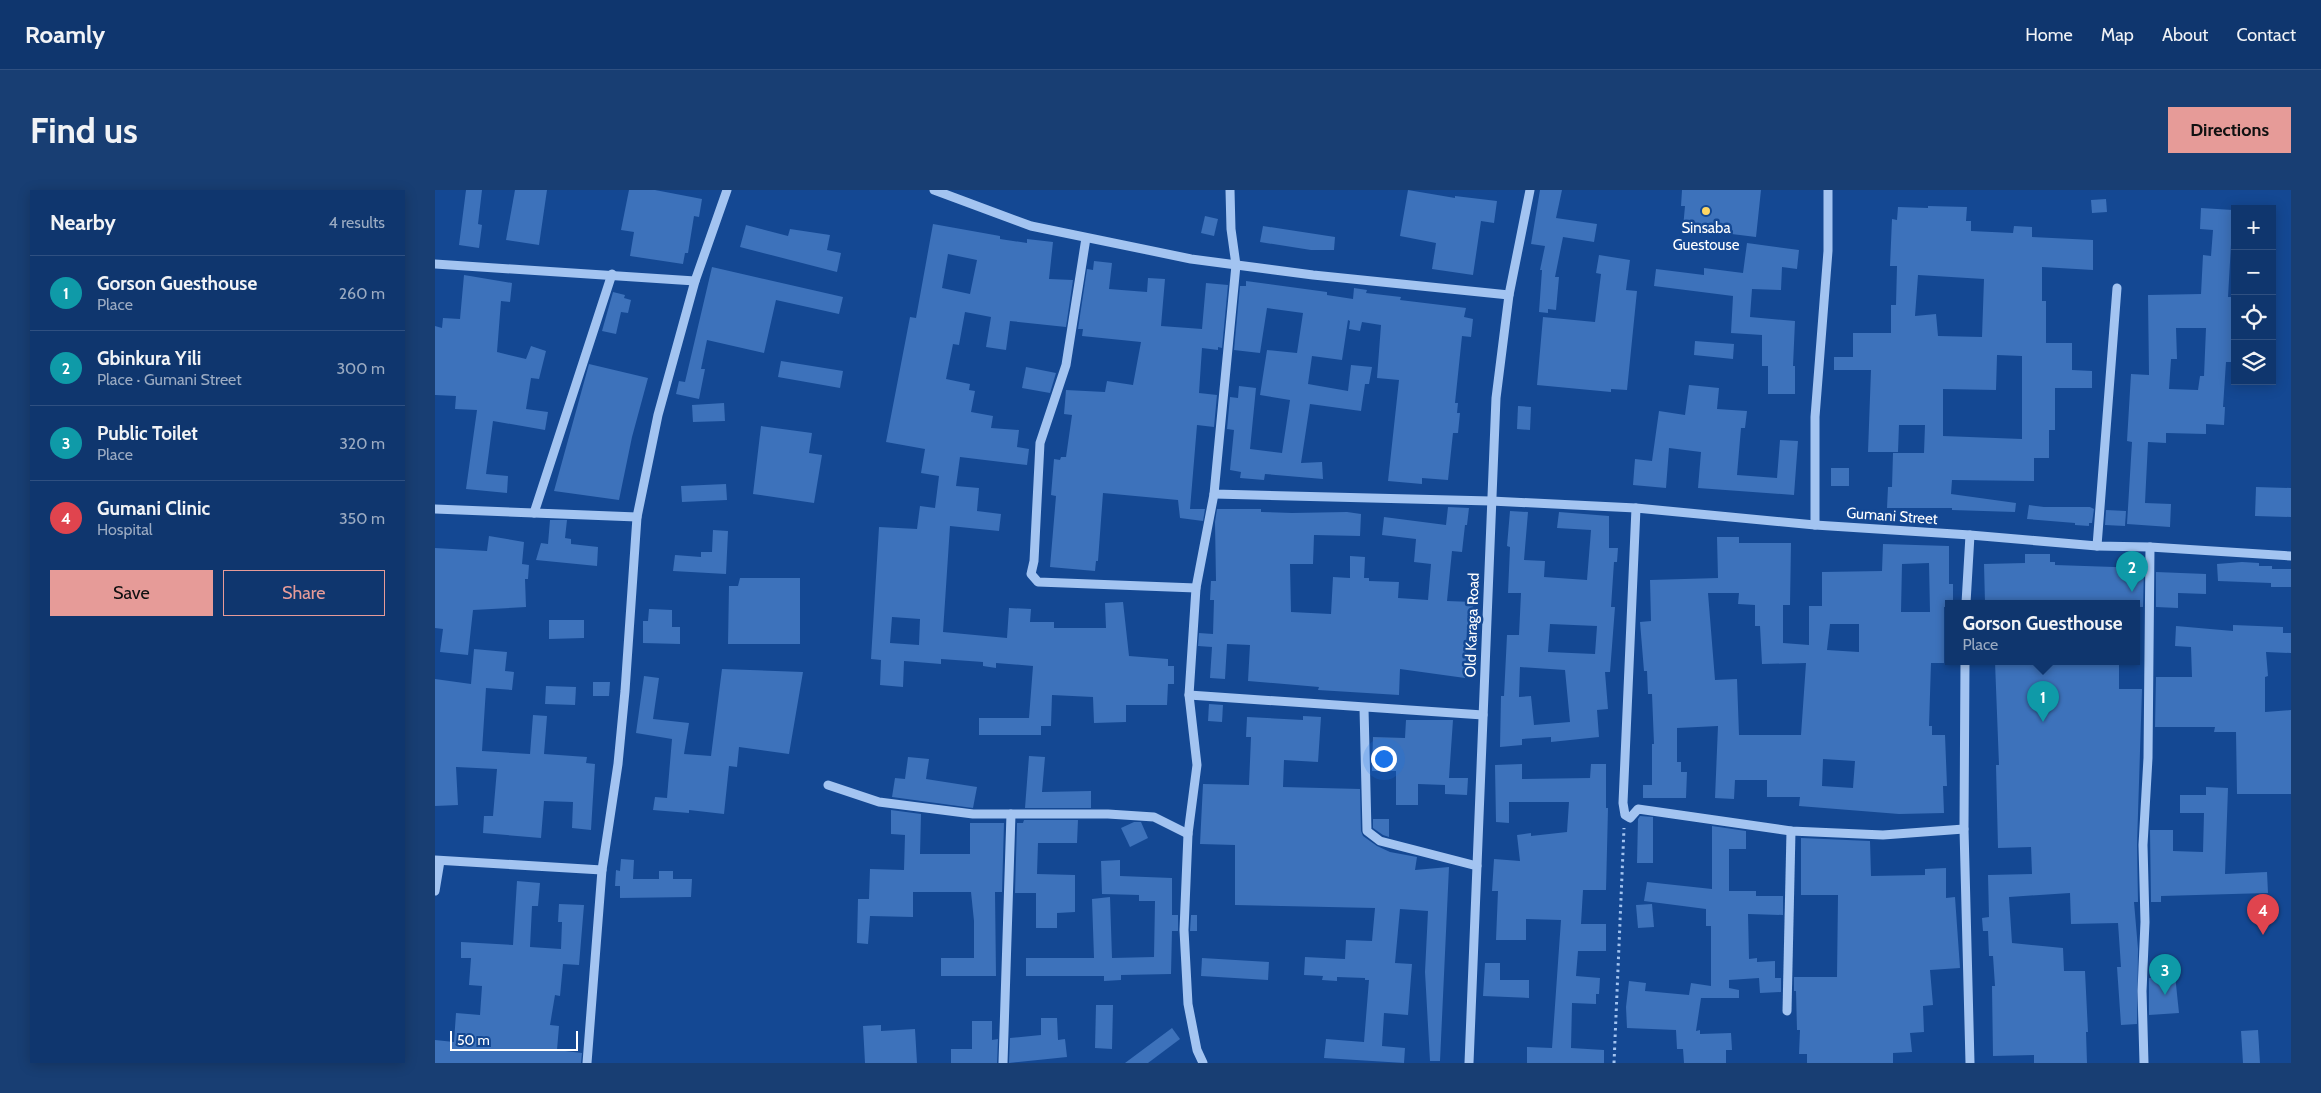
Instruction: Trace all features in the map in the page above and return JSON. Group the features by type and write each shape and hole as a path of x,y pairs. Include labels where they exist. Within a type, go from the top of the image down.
{"street":[{"path":"587,1063 602,870 618,764 637,517 658,415 695,281 727,190"},
{"path":"934,190 1031,226 1191,259 1509,296"},
{"path":"1203,1063 1197,1050 1188,1004 1184,930 1188,834 1197,765 1189,695 1196,588 1214,494 1236,265 1231,229 1230,190"},
{"name":"Old Karaga Road","path":"1469,1063 1496,398 1509,296 1530,190"},
{"path":"1815,525 1815,417 1828,251 1828,190"},
{"path":"1086,238 1066,365 1040,443 1034,561 1031,574 1038,582 1196,588"},
{"path":"435,264 612,274 695,281"},
{"path":"534,513 612,274"},
{"path":"2097,546 2117,288"},
{"name":"Gumani Street","path":"1214,494 1491,501 1636,508 1815,525 1970,534 2097,546 2150,547 2291,556"},
{"path":"1636,508 1623,803 1625,815 1630,818 1638,809 1791,831 1883,835 1964,829"},
{"path":"435,509 637,517"},
{"path":"1966,600 1970,534"},
{"path":"2144,1063 2142,991 2145,922 2143,845 2149,758 2150,547"},
{"path":"1965,665 1964,829 1970,1063"},
{"path":"1189,695 1483,715"},
{"path":"1364,708 1367,831 1380,841 1477,866"},
{"path":"828,785 879,802 973,814 1108,814 1154,817 1188,834"},
{"path":"1003,1063 1011,814"},
{"path":"1787,1011 1791,831"},
{"path":"435,891 438,860 602,870"}],"path":[{"path":"1614,1063 1625,815"}],"building":[{"path":"466,190 482,190 478,224 482,225 479,248 459,245"},
{"path":"515,190 547,190 539,245 506,240"},
{"path":"629,190 655,190 702,199 699,217 694,216 688,253 685,253 683,264 630,256 634,232 621,230"},
{"path":"1408,190 1455,198 1455,196 1497,201 1494,223 1481,221 1473,275 1432,269 1436,243 1400,236"},
{"path":"1540,190 1562,190 1556,218 1597,224 1594,242 1563,237 1555,277 1559,277 1556,310 1548,309 1548,313 1539,312 1542,270 1540,270 1545,246 1531,244"},
{"path":"1682,190 1761,190 1756,237 1683,228 1685,206 1681,206"},
{"path":"2106,199 2107,212 2092,213 2091,200"},
{"path":"1928,206 1967,207 1966,221 1971,221 1971,231 2013,233 2014,226 2032,227 2032,237 2093,240 2093,270 2042,267 2042,301 2046,301 2046,343 2072,343 2072,370 2092,371 2092,388 2055,388 2055,430 2049,430 2049,458 2034,458 2034,481 1952,480 1951,494 2016,503 2015,512 1952,510 1952,508 1887,508 1888,487 1892,487 1893,453 1924,453 1925,425 1899,425 1898,452 1868,452 1871,370 1834,370 1834,357 1853,357 1853,333 1891,333 1891,305 1896,305 1897,266 1890,266 1892,219 1897,220 1898,207 1928,208","holes":["1918,275 1984,279 1982,337 1938,336 1936,314 1915,316","1997,355 2022,356 2022,439 1943,436 1943,389 1996,390"]},
{"path":"2201,208 2231,210 2228,297 2231,297 2231,362 2226,362 2223,407 2225,407 2224,425 2206,424 2206,434 2166,433 2166,443 2148,442 2145,503 2171,504 2170,527 2127,524 2132,442 2127,441 2131,374 2149,375 2148,295 2201,294 2203,255 2211,256 2213,230 2200,229","holes":["2176,328 2206,328 2204,376 2200,376 2198,390 2169,389 2171,359 2177,359"]},
{"path":"1205,216 1218,219 1214,236 1201,233"},
{"path":"933,224 1000,236 1000,239 1027,243 1027,239 1053,242 1049,279 1073,280 1066,327 1010,321 1006,350 986,347 991,317 965,312 959,345 953,344 946,379 970,384 969,390 975,391 971,412 993,416 991,428 1019,430 1017,447 1029,449 1027,465 960,457 956,486 979,488 977,511 1001,514 999,531 950,526 943,632 1007,638 1009,608 1031,609 1030,622 1054,622 1054,628 1106,628 1105,603 1123,602 1129,656 1168,659 1168,666 1174,666 1174,684 1168,684 1167,705 1126,705 1126,722 1094,723 1093,697 1052,695 1051,726 1041,726 1041,735 979,735 979,718 1029,718 1033,666 996,663 996,668 983,666 983,662 941,659 941,664 904,661 903,687 880,685 881,660 871,659 879,527 917,529 920,506 935,508 939,476 921,473 925,449 886,442 910,317 916,318","holes":["948,254 977,260 970,294 942,288","892,617 920,619 919,645 890,643"]},
{"path":"746,225 788,236 790,229 830,235 827,250 841,253 837,272 740,247"},
{"path":"1263,226 1335,237 1334,250 1311,250 1260,242"},
{"path":"1747,243 1799,250 1797,269 1782,267 1781,290 1752,289 1750,317 1795,321 1793,366 1795,366 1795,394 1768,394 1768,366 1762,366 1762,335 1731,333 1733,296 1654,286 1656,269 1704,275 1704,268 1743,273"},
{"path":"1599,255 1630,260 1626,290 1637,291 1627,390 1611,389 1611,392 1537,385 1543,317 1595,322 1601,274 1596,273"},
{"path":"1094,261 1112,263 1109,289 1147,292 1148,278 1165,279 1161,326 1202,329 1206,283 1228,285 1222,348 1218,347 1218,350 1202,348 1199,393 1217,395 1214,427 1197,425 1190,509 1205,509 1203,521 1180,518 1178,500 1103,493 1098,561 1096,561 1095,571 1050,567 1056,496 1051,495 1054,459 1060,460 1061,457 1066,457 1072,415 1064,414 1066,390 1105,392 1107,381 1133,385 1141,342 1082,336 1083,329 1078,329 1087,269 1093,270"},
{"path":"712,267 843,297 839,314 776,300 764,353 707,340 701,369 705,369 699,399 676,394 679,381 685,382"},
{"path":"464,275 512,283 510,302 501,301 497,352 526,359 531,346 546,351 539,379 531,378 526,409 548,412 545,430 493,421 486,474 508,476 507,493 466,489 477,410 455,409 456,396 435,395 435,326 442,328 443,318 460,319"},
{"path":"1246,281 1327,292 1327,295 1353,299 1354,288 1367,290 1366,293 1401,297 1400,300 1466,308 1464,317 1473,319 1471,337 1462,336 1455,403 1458,403 1457,413 1460,413 1458,433 1453,433 1448,480 1422,478 1422,484 1388,481 1399,380 1377,378 1381,325 1362,322 1360,331 1349,329 1350,321 1348,320 1342,360 1312,356 1308,384 1348,391 1351,365 1372,367 1369,384 1365,384 1361,411 1310,404 1301,463 1322,462 1323,479 1265,474 1264,480 1240,478 1241,472 1230,470 1234,430 1227,429 1230,397 1238,398 1239,386 1256,388 1250,449 1282,453 1290,400 1260,395 1267,350 1297,353 1303,313 1267,308 1260,353 1234,350 1240,286 1246,286"},
{"path":"613,292 625,295 624,298 631,300 628,313 621,312 616,334 602,331"},
{"path":"1695,341 1734,344 1733,359 1694,355"},
{"path":"781,361 843,371 840,388 778,377"},
{"path":"589,364 648,378 632,437 619,500 554,491"},
{"path":"1026,367 1056,373 1050,393 1022,388"},
{"path":"1689,385 1719,388 1717,409 1747,411 1745,428 1741,428 1737,475 1777,478 1780,440 1798,441 1794,495 1698,488 1701,452 1669,448 1666,488 1633,485 1635,459 1652,461 1659,411 1685,415"},
{"path":"724,403 725,421 693,422 692,405"},
{"path":"1518,406 1531,407 1530,430 1517,429"},
{"path":"761,426 812,433 809,453 822,455 814,503 753,494"},
{"path":"1831,468 1849,468 1849,486 1831,486"},
{"path":"726,484 727,500 682,502 681,486"},
{"path":"2256,487 2291,488 2291,517 2255,516"},
{"path":"2029,505 2044,507 2090,507 2094,509 2092,523 2089,523 2089,526 2027,519"},
{"path":"1448,507 1469,508 1462,552 1452,551 1447,601 1473,602 1472,629 1467,628 1465,678 1400,669 1399,695 1318,690 1319,687 1248,681 1250,645 1227,644 1225,679 1210,678 1212,647 1198,646 1199,633 1213,634 1214,600 1210,600 1211,581 1216,581 1215,522 1217,509 1261,509 1261,512 1347,512 1361,514 1360,536 1314,535 1313,564 1290,564 1291,612 1331,614 1333,577 1350,578 1350,556 1365,557 1364,578 1369,578 1369,581 1399,582 1398,598 1428,600 1431,564 1414,562 1416,539 1382,535 1384,517 1446,525"},
{"path":"2106,510 2126,511 2125,526 2105,525"},
{"path":"1510,511 1528,512 1524,560 1545,561 1544,577 1587,580 1591,530 1557,528 1559,512 1609,516 1609,548 1618,548 1617,562 1614,562 1611,607 1615,607 1610,672 1605,672 1608,709 1597,710 1599,737 1551,742 1551,737 1522,739 1522,745 1500,747 1501,696 1504,696 1507,635 1519,635 1521,593 1508,593 1510,547 1507,546","holes":["1550,624 1597,626 1595,654 1548,652","1520,667 1565,670 1570,722 1534,725 1531,696 1519,697"]},
{"path":"550,520 567,520 565,538 571,539 571,544 598,547 597,566 536,560 541,543 548,544"},
{"path":"713,530 728,531 726,574 673,571 675,555 701,557 701,552 712,552"},
{"path":"489,536 524,542 522,564 529,565 528,579 525,579 526,607 473,610 468,655 440,652 443,629 435,628 435,548 487,551"},
{"path":"1717,537 1739,537 1739,543 1791,543 1790,605 1783,605 1783,643 1809,645 1809,606 1822,606 1822,572 1882,571 1883,544 1949,546 1949,584 1953,584 1953,600 1945,600 1944,607 1944,663 1931,663 1929,726 1932,726 1932,735 1945,735 1947,786 1943,786 1944,813 1899,814 1799,806 1800,797 1767,797 1767,780 1735,780 1734,799 1715,798 1718,726 1677,728 1677,762 1681,762 1681,772 1687,772 1686,798 1643,798 1643,785 1652,785 1652,744 1654,744 1652,694 1648,694 1647,671 1644,671 1640,622 1651,621 1650,580 1718,578","holes":["1929,563 1930,612 1901,612 1902,564","1708,593 1739,593 1738,604 1755,605 1755,626 1760,626 1762,664 1806,663 1801,735 1739,735 1737,679 1715,680","1830,624 1859,624 1859,652 1827,650","1823,759 1855,761 1853,788 1822,786"]},
{"path":"2025,554 2050,554 2050,562 2055,562 2055,565 2144,568 2143,607 2140,607 2140,600 1985,600 1984,564 2025,563"},
{"path":"2259,563 2259,566 2272,566 2272,569 2291,569 2291,587 2271,587 2271,583 2218,581 2217,564"},
{"path":"2156,572 2206,574 2206,594 2178,593 2178,608 2156,607"},
{"path":"740,578 800,578 800,644 728,644 729,586 738,586"},
{"path":"649,609 672,610 672,627 680,627 680,644 643,643 643,621 648,621"},
{"path":"549,620 584,620 584,638 549,639"},
{"path":"2233,625 2283,627 2283,633 2291,633 2291,653 2266,652 2268,676 2265,677 2265,712 2291,710 2291,794 2237,794 2236,732 2214,732 2215,727 2155,727 2156,677 2192,677 2191,647 2175,646 2176,626 2233,631"},
{"path":"474,649 507,652 505,671 514,672 512,690 486,688 482,751 530,754 533,715 547,716 544,754 587,757 586,763 595,764 591,830 572,828 573,802 544,801 541,838 483,833 484,816 493,816 497,769 456,767 458,805 435,806 435,679 471,684"},
{"path":"1995,665 2119,665 2119,689 2142,689 2137,845 2138,902 2134,902 2138,949 2137,1024 2121,1025 2117,967 2121,967 2118,923 2071,924 2070,893 2009,897 2012,943 2063,948 2064,971 2085,971 2088,1032 2086,1032 2087,1063 2034,1063 2034,1055 1993,1056 1992,986 1995,986 1993,956 1989,956 1988,931 1983,931 1982,918 1989,917 1988,875 2032,874 2031,847 1998,848 1996,765 1999,765"},
{"path":"722,669 803,672 789,754 739,747 737,767 729,766 724,814 689,810 689,813 653,810 655,797 667,798 672,739 636,733 644,676 659,678 653,719 689,723 684,754 711,756"},
{"path":"593,682 610,682 609,696 593,696"},
{"path":"546,686 576,687 575,705 545,704"},
{"path":"1209,704 1223,705 1222,722 1208,721"},
{"path":"1303,716 1321,717 1318,762 1284,760 1283,787 1360,789 1361,831 1363,836 1390,852 1417,857 1415,870 1449,867 1440,1061 1430,1061 1425,972 1428,911 1400,909 1395,963 1412,964 1408,1015 1384,1013 1382,1046 1405,1048 1404,1063 1324,1058 1326,1039 1364,1042 1369,980 1365,980 1365,978 1337,977 1337,981 1322,980 1323,976 1304,975 1305,957 1345,959 1346,940 1372,941 1375,908 1235,905 1235,845 1200,844 1203,784 1249,785 1251,737 1246,737 1247,717 1303,720"},
{"path":"1406,720 1453,720 1449,778 1468,778 1467,795 1445,794 1445,785 1418,784 1418,805 1396,805 1396,771 1372,771 1373,737 1405,738"},
{"path":"1029,756 1045,757 1042,792 1091,791 1091,808 1025,808"},
{"path":"908,757 929,759 926,779 977,787 973,808 892,797 895,778 905,779"},
{"path":"1522,764 1522,779 1590,778 1591,764 1606,764 1606,808 1608,808 1606,890 1583,890 1581,924 1606,924 1606,951 1578,951 1576,976 1600,978 1599,994 1596,994 1596,1004 1572,1003 1571,1048 1604,1050 1604,1063 1527,1063 1527,1047 1552,1048 1561,920 1526,919 1526,940 1496,940 1498,891 1492,891 1494,859 1520,861 1517,835 1531,833 1531,836 1567,832 1569,802 1509,802 1509,823 1496,822 1495,765"},
{"path":"2206,787 2228,788 2225,874 2267,872 2268,893 2161,896 2161,902 2151,902 2150,830 2173,830 2173,851 2203,852 2204,813 2180,813 2180,795 2206,795"},
{"path":"891,810 921,814 920,854 970,854 970,823 1004,823 1002,892 995,892 996,976 941,976 941,958 974,958 974,921 971,892 913,892 913,917 870,916 868,944 857,943 858,899 869,899 870,869 904,870 905,835 891,834"},
{"path":"1640,816 1653,817 1653,863 1637,863 1638,819"},
{"path":"1373,819 1389,819 1389,837 1373,828"},
{"path":"1024,820 1078,820 1077,843 1038,843 1037,874 1075,875 1075,912 1057,913 1057,928 1036,928 1036,893 1015,893 1017,823 1023,823"},
{"path":"1134,822 1141,822 1148,838 1130,847 1121,828"},
{"path":"1712,826 1746,831 1746,849 1729,849 1729,891 1756,891 1756,896 1783,896 1783,915 1748,914 1749,959 1757,958 1757,962 1775,961 1775,978 1781,978 1781,992 1760,993 1759,978 1729,980 1729,988 1739,990 1739,998 1701,998 1696,1031 1700,1030 1700,1034 1731,1033 1732,1050 1726,1050 1726,1063 1684,1063 1683,1049 1677,1049 1676,1030 1627,1028 1626,1007 1629,981 1646,983 1645,991 1689,995 1691,983 1711,986 1711,926 1706,926 1706,909 1644,901 1647,882 1712,889"},
{"path":"1801,838 1870,841 1871,876 1925,875 1925,869 1946,868 1946,898 1955,897 1960,968 1930,970 1933,1005 1923,1006 1924,1032 1910,1033 1912,1052 1893,1053 1893,1063 1807,1063 1807,1054 1799,1054 1800,1030 1797,1030 1794,977 1837,977 1838,895 1801,895"},
{"path":"621,859 634,860 633,879 659,879 659,871 673,871 673,879 692,879 691,897 620,898 620,886 615,886 616,870 620,871"},
{"path":"1120,860 1120,876 1172,878 1172,915 1178,915 1178,931 1172,931 1171,974 1121,975 1121,980 1104,981 1104,976 1026,976 1026,958 1094,958 1092,899 1110,897 1112,958 1154,957 1155,901 1139,901 1139,895 1102,894 1101,861"},
{"path":"517,881 540,883 538,906 532,906 530,947 561,949 562,922 558,922 559,904 584,905 579,965 563,964 560,996 555,995 550,1025 559,1026 557,1050 582,1053 581,1063 435,1063 435,1040 454,1042 456,1013 480,1015 482,986 469,985 471,958 461,958 461,942 513,945"},
{"path":"1652,904 1654,927 1638,928 1636,905"},
{"path":"1191,915 1197,915 1197,931 1190,931"},
{"path":"1202,958 1269,962 1268,980 1201,976"},
{"path":"1485,963 1500,963 1500,980 1529,980 1529,998 1483,996"},
{"path":"2175,975 2179,1013 2149,1015 2149,978"},
{"path":"1096,1005 1113,1005 1112,1049 1095,1048"},
{"path":"1041,1018 1057,1018 1058,1040 1065,1039 1067,1057 1009,1063 1010,1038 1041,1035"},
{"path":"972,1021 992,1021 992,1040 998,1039 997,1063 951,1063 951,1049 972,1049"},
{"path":"881,1025 881,1031 915,1029 917,1063 865,1063 863,1026"},
{"path":"1172,1028 1180,1039 1148,1063 1125,1063"},
{"path":"2258,1030 2260,1063 2243,1063 2241,1031"}],"place":[{"name":"Sinsaba Guestouse","path":"1706,211"},
{"name":"Gbinkura Yili","path":"2132,592"},
{"name":"Gorson Guesthouse","path":"2043,722"},
{"name":"Gumani Clinic","path":"2263,935"},
{"name":"Public Toilet","path":"2165,995"}]}
